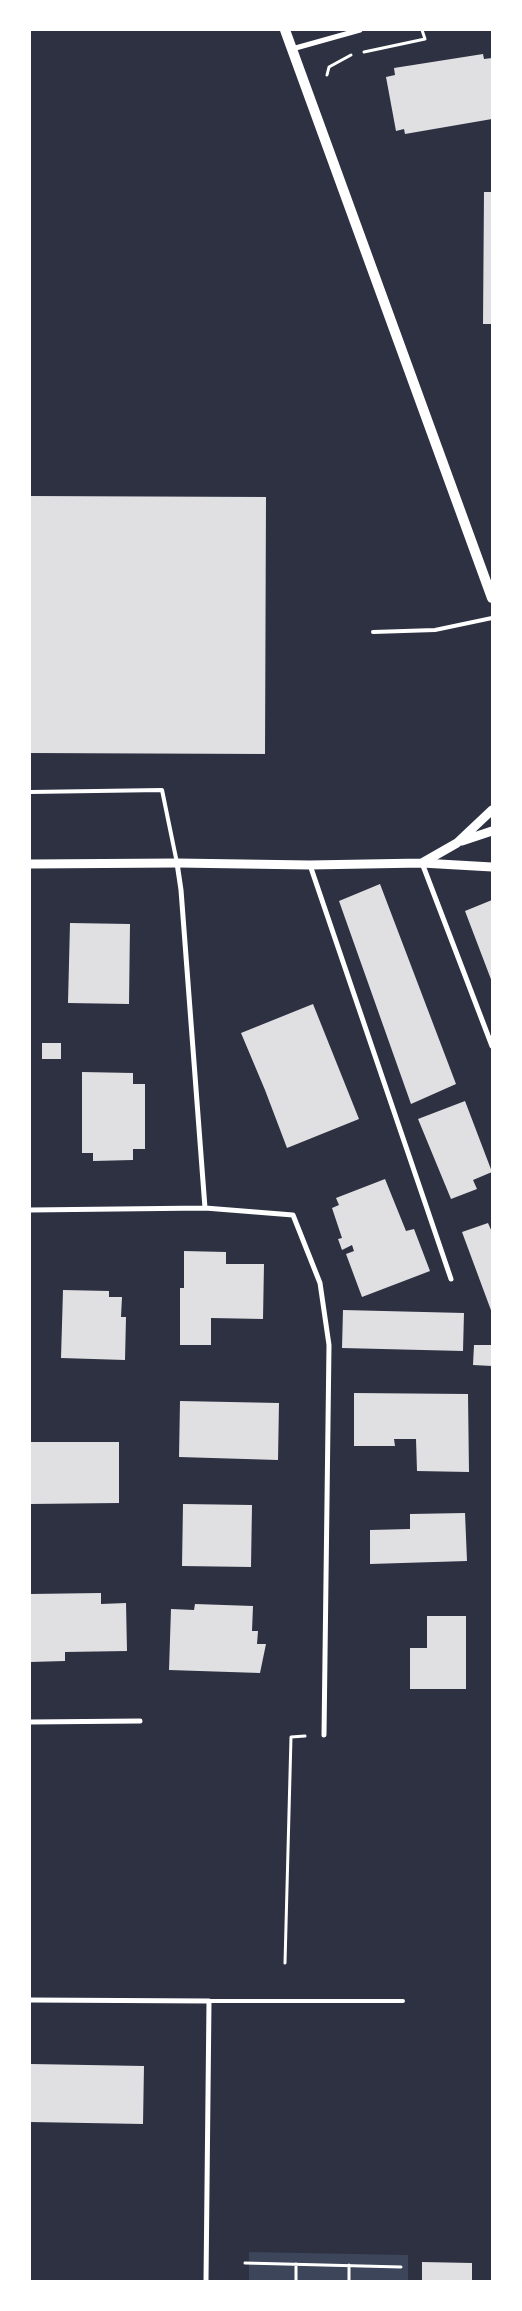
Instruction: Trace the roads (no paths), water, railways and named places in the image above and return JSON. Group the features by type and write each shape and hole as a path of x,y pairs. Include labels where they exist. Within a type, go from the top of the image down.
{"main road":[{"path":"285,30 492,598"}],"street":[{"path":"292,50 360,30"},
{"path":"422,863 457,842 492,810"},
{"path":"457,842 492,831"},
{"path":"30,864 177,862 310,865 422,863 492,867"},
{"path":"177,862 181,887 205,1208"},
{"path":"422,863 492,1046"},
{"path":"310,865 451,1279"},
{"path":"30,1210 205,1208 293,1215 320,1283 329,1346 324,1735"},
{"path":"30,1722 140,1721"},
{"path":"30,2000 208,2000 206,2281"}],"lane":[{"path":"373,632 435,630 492,618"},
{"path":"30,792 162,790 177,862"},
{"path":"208,2000 403,2002"}]}
